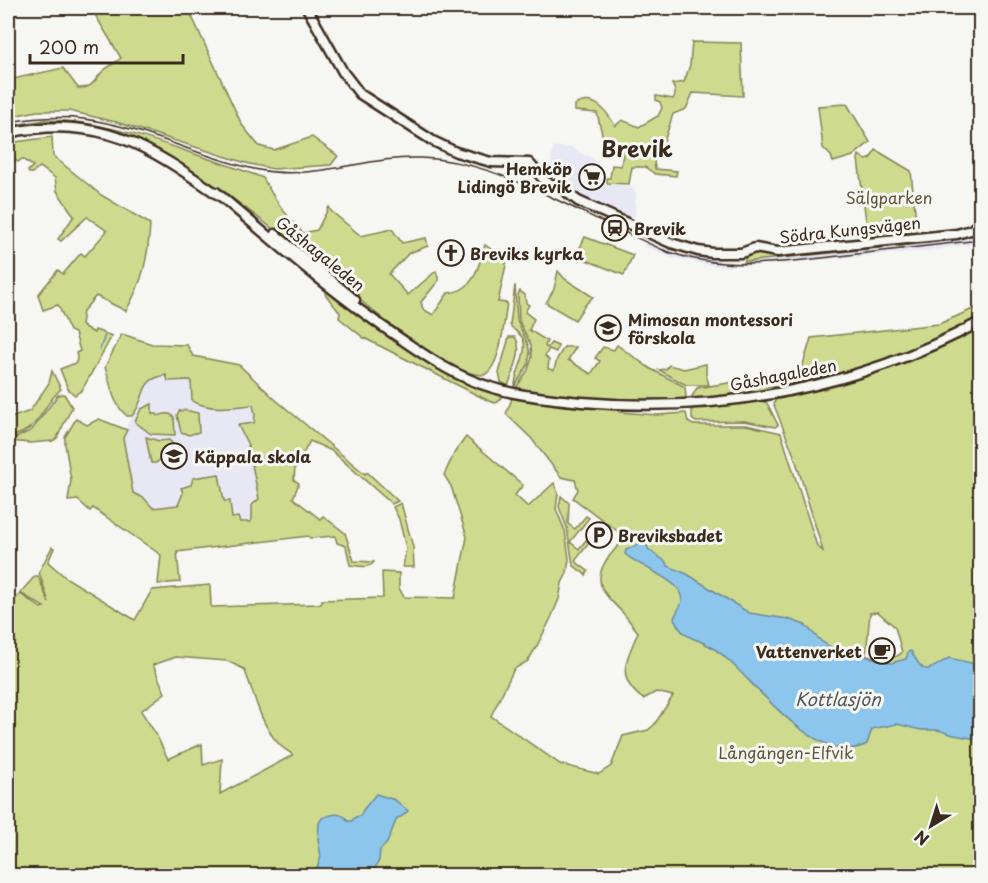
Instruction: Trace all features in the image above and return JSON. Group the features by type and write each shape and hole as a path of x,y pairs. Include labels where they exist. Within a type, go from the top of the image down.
{"main road":[{"name":"Södra Kungsvägen","path":"307,8 343,72 360,94 425,136 456,152 477,159 491,162 529,163 546,182 561,188 578,201 684,247 713,253 741,253 755,248 777,252 957,234 971,230 981,222"},
{"name":"Gåshagaleden","path":"8,133 60,126 82,128 111,135 154,152 263,225 404,341 470,380 517,393 544,398 613,404 656,405 707,403 768,396 883,366 981,322"}],"shaded area":[{"path":"553,147 572,147 589,156 601,168 603,183 633,188 636,192 635,216 622,217 575,193 550,176"},
{"path":"980,237 980,243 925,251 745,266 744,262"},
{"path":"647,241 679,254 730,262 730,267 670,257 643,246"},
{"name":"Käppala skola","path":"167,375 168,381 191,380 234,407 253,405 254,424 238,426 248,445 259,499 252,505 250,522 240,522 231,518 230,501 224,502 193,482 191,486 183,486 181,501 178,505 156,509 150,506 144,498 133,493 106,492 128,423 139,407 146,385 154,377"}],"green space":[{"path":"91,8 188,8 242,125 259,146 274,150 312,137 338,156 331,165 273,169 246,163 116,122 69,111 37,111 8,117 8,80 63,68 78,88 86,87 121,58"},
{"path":"692,42 741,43 743,96 693,93 686,109 673,114 665,139 654,161 655,169 677,171 676,176 655,174 645,167 632,167 629,184 607,183 612,165 621,166 623,153 618,149 602,146 603,138 597,113 575,111 575,105 582,102 594,103 604,110 615,126 622,120 639,127 658,116 662,108 656,96 673,99 675,92 672,84 684,82 690,65"},
{"path":"847,104 870,142 853,156 833,162 831,156 823,148 818,106"},
{"path":"45,120 80,122 130,133 263,178 281,207 303,233 317,230 329,207 361,236 392,229 402,243 426,238 428,246 409,253 389,274 408,295 436,271 439,280 421,302 423,309 433,315 448,293 464,288 470,283 485,245 507,260 498,302 507,303 501,343 494,363 484,375 458,369 430,354 236,201 184,166 141,142 105,129 82,125 50,124 8,130 8,126"},
{"path":"52,137 53,156 101,195 150,224 144,269 137,290 126,311 96,296 83,311 81,325 94,333 95,330 112,336 82,390 75,395 68,389 60,369 76,363 76,353 80,351 75,333 70,331 58,305 43,310 38,295 58,270 63,274 81,253 85,256 107,231 87,217 61,241 58,239 74,216 57,191 55,178 40,167 29,173 28,171 33,166 22,159 18,162 13,158 8,166 8,143"},
{"name":"Sälgparken","path":"876,150 911,171 917,231 868,236 858,159 859,155 866,160 870,159"},
{"path":"585,237 633,255 624,275 576,256"},
{"path":"937,239 937,242 744,262 747,256 758,252"},
{"path":"558,271 565,279 593,297 575,320 546,303 554,289"},
{"path":"515,285 517,320 530,353 528,365 515,386 524,345 522,337 510,325"},
{"path":"328,289 404,346 457,378 503,394 498,402 489,401 364,338 339,318 340,313 325,294"},
{"path":"520,291 525,295 526,303 529,305 525,312 534,319 529,330 547,341 545,346 547,348 551,343 558,346 556,352 549,349 545,356 549,360 548,369 554,370 564,347 576,347 568,360 591,374 600,361 595,358 603,347 614,350 617,345 651,369 685,387 686,398 691,398 697,388 747,380 753,383 759,381 767,387 796,382 811,338 939,324 980,306 980,317 927,344 872,366 814,382 755,394 695,401 635,402 575,398 516,388 528,370 532,357 531,345 519,321 518,295"},
{"name":"Långängen-Elfvik","path":"980,327 980,875 8,875 8,607 20,594 41,608 44,607 20,593 35,576 38,576 49,603 39,572 52,547 54,548 48,562 65,577 135,620 152,590 210,585 211,607 321,604 322,600 383,598 382,572 399,573 399,588 404,597 455,598 467,537 451,486 444,475 455,452 466,437 523,485 515,495 528,507 554,483 558,493 556,509 565,531 569,559 567,573 551,618 528,661 514,669 491,716 560,764 599,774 611,766 623,736 648,730 654,725 673,696 656,692 643,699 628,683 626,676 627,660 638,632 604,592 600,579 604,564 625,538 622,535 626,529 624,528 620,533 573,498 578,490 575,480 561,477 531,438 506,414 513,396 618,408 619,412 657,415 686,413 688,422 693,425 746,425 781,433 817,546 823,551 795,458 774,405 775,400 864,377","holes":["878,612 895,627 902,652 895,657 866,656 870,613","176,657 227,661 244,669 266,726 280,745 293,755 220,794 222,759 203,765 202,744 168,759 141,711 165,693 153,665"]},
{"path":"122,334 152,344 187,345 193,356 239,365 276,400 365,474 367,472 398,501 392,504 332,451 310,441 295,468 294,480 299,483 293,498 320,519 323,516 345,533 354,561 374,562 370,566 350,565 346,546 337,543 335,536 310,538 308,536 177,552 180,582 158,584 161,555 93,508 90,511 78,500 68,501 71,480 65,437 76,419 87,425 99,419 127,430 123,438 133,493 144,498 153,508 178,505 183,493 181,488 191,485 193,478 219,474 224,501 230,501 232,518 238,517 240,522 250,522 252,505 259,499 248,445 238,425 254,423 255,414 253,405 214,407 192,401 191,380 168,381 166,375 157,377 147,385 137,409 132,416 127,416 115,400 105,367"},
{"path":"509,337 515,337 518,355 508,386 501,382 499,373"},
{"path":"706,364 709,385 686,385 659,370 666,369 669,365 684,369"},
{"path":"52,371 61,389 28,430 8,438 8,419 30,411 49,383"},
{"path":"64,394 72,407 57,438 53,441 30,443 9,441 32,430 58,395"},
{"path":"762,401 767,403 778,425 775,427 744,421 696,422 692,419 692,408"},
{"path":"152,404 152,414 157,414 157,416 168,414 174,417 175,435 151,434 135,422 141,409"},
{"path":"179,411 198,413 199,432 189,435 181,432 177,415"},
{"path":"146,437 159,441 169,440 172,443 171,450 156,463 151,463"},
{"path":"561,496 569,503 568,524 575,529 586,516 589,518 570,542 579,549 586,540 589,543 575,561 588,571 586,575 573,565 567,528 559,507"},
{"path":"401,503 413,547 414,567 403,567 406,548 399,519 393,507"}],"water":[{"name":"Kottlasjön","path":"640,543 646,544 649,550 665,561 668,566 687,574 749,613 788,619 805,625 822,642 837,651 891,663 906,659 908,652 911,651 919,665 926,669 949,658 980,665 980,741 938,730 921,730 897,724 872,729 867,744 849,749 829,745 810,735 773,705 722,655 683,633 674,618 682,602 680,590 667,579 625,554 626,550"},
{"path":"376,794 395,800 408,811 397,818 387,843 380,850 379,860 372,875 317,875 321,857 318,839 319,823 322,818 336,814 352,821 355,817 360,816"}],"waterway":[{"path":"100,349 105,335"}],"tram line":[{"path":"8,122 65,118 107,123 151,135 237,165 280,173 320,171 401,158 457,162 490,171 523,184 670,253"},
{"path":"663,250 709,261 755,264 980,240"}],"place":[{"name":"Hemköp Lidingö Brevik","path":"592,177"},
{"name":"Brevik","path":"615,228"},
{"name":"Breviks kyrka","path":"451,253"},
{"name":"Mimosan montessori förskola","path":"608,328"},
{"name":"Käppala skola","path":"174,456"},
{"name":"Breviksbadet","path":"599,535"},
{"name":"Vattenverket","path":"882,651"}],"district":[{"name":"Brevik","path":"637,147"}]}
